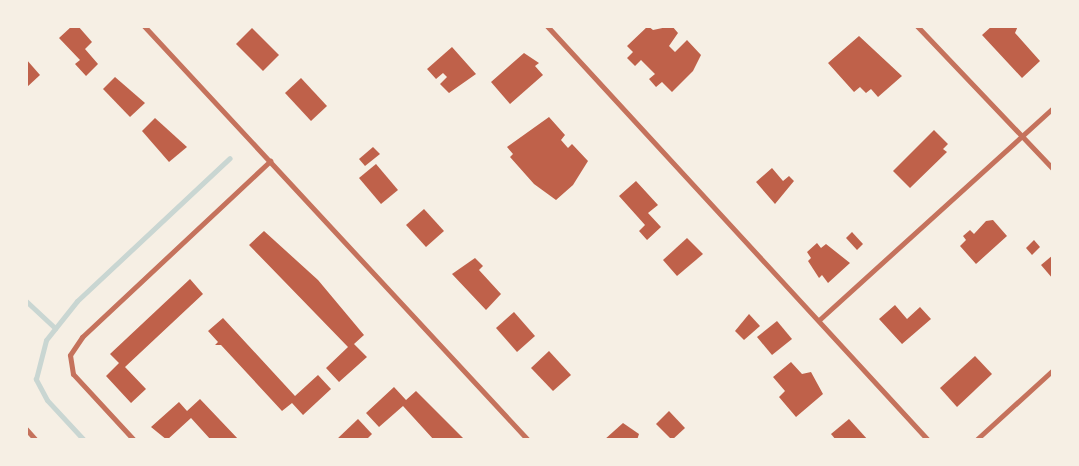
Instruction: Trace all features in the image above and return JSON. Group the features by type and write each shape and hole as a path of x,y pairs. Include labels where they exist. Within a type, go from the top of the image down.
{"street":[{"path":"144,26 528,440"},
{"path":"547,26 928,440"},
{"path":"917,26 1053,169"},
{"path":"819,320 1053,108"},
{"path":"134,440 73,374 70,356 82,336 270,161"},
{"path":"976,440 1053,370"},
{"path":"26,429 36,440"}],"building":[{"path":"72,26 78,26 92,42 85,49 98,64 86,76 75,64 80,60 59,38"},
{"path":"648,26 653,30 672,26 678,33 669,46 675,52 687,40 701,55 693,71 672,92 662,82 656,87 649,79 655,74 641,60 635,66 627,58 633,52 627,46"},
{"path":"992,26 1018,26 1015,33 1040,61 1022,78 982,35"},
{"path":"252,28 279,55 263,71 236,44"},
{"path":"859,36 902,76 878,97 871,89 866,93 860,87 854,92 828,63"},
{"path":"452,47 476,74 449,93 440,84 447,77 443,73 436,79 427,69"},
{"path":"524,53 539,63 535,66 543,75 510,104 491,82"},
{"path":"26,59 40,75 26,88"},
{"path":"115,77 145,103 130,117 103,89"},
{"path":"301,78 327,106 311,121 285,93"},
{"path":"549,117 565,135 561,140 568,148 572,144 588,161 573,185 556,200 534,184 510,157 513,154 507,147"},
{"path":"155,118 187,147 169,162 142,131"},
{"path":"934,130 948,144 943,149 947,152 910,188 893,171"},
{"path":"373,147 380,154 365,166 359,159"},
{"path":"376,164 398,190 381,204 359,178"},
{"path":"772,168 783,181 789,176 794,181 775,204 756,182"},
{"path":"636,181 658,205 648,213 661,227 647,240 639,231 645,225 619,196"},
{"path":"424,209 444,231 426,247 406,225"},
{"path":"993,220 1007,236 976,264 960,246 966,240 963,236 970,230 974,234 986,221"},
{"path":"264,231 318,280 364,335 354,344 367,357 339,382 326,368 348,347 249,245"},
{"path":"852,232 863,244 857,250 846,238"},
{"path":"687,238 703,254 677,276 663,260"},
{"path":"1034,240 1040,247 1032,255 1026,248"},
{"path":"817,243 821,248 826,244 850,263 828,283 822,275 819,278 808,261 811,258 807,252"},
{"path":"1053,255 1053,279 1041,265"},
{"path":"475,258 483,266 479,270 501,294 486,310 452,274"},
{"path":"190,279 203,294 125,367 146,389 131,403 106,376 119,363 110,354"},
{"path":"895,305 907,319 920,307 931,319 902,344 879,319"},
{"path":"514,312 535,336 517,352 496,328"},
{"path":"749,314 760,326 744,340 735,331"},
{"path":"223,318 295,396 318,375 331,389 303,415 292,403 282,411 221,345 215,345 218,342 208,331"},
{"path":"777,321 792,339 772,355 757,337"},
{"path":"549,351 571,375 553,391 531,368"},
{"path":"975,356 992,374 957,407 940,388"},
{"path":"791,362 802,374 811,372 823,394 796,417 779,397 785,391 773,377"},
{"path":"394,387 406,400 416,391 465,440 434,440 403,406 379,427 366,413"},
{"path":"200,399 239,440 211,440 191,418 167,440 151,427 179,402 187,411"},
{"path":"669,411 685,428 672,440 656,424"},
{"path":"358,419 372,434 366,440 336,440"},
{"path":"849,419 868,440 836,440 831,434"},
{"path":"623,423 639,434 637,440 604,440"}],"waterway":[{"path":"84,440 47,400 36,379 46,340 77,301 230,158"},
{"path":"26,301 55,328"}]}
